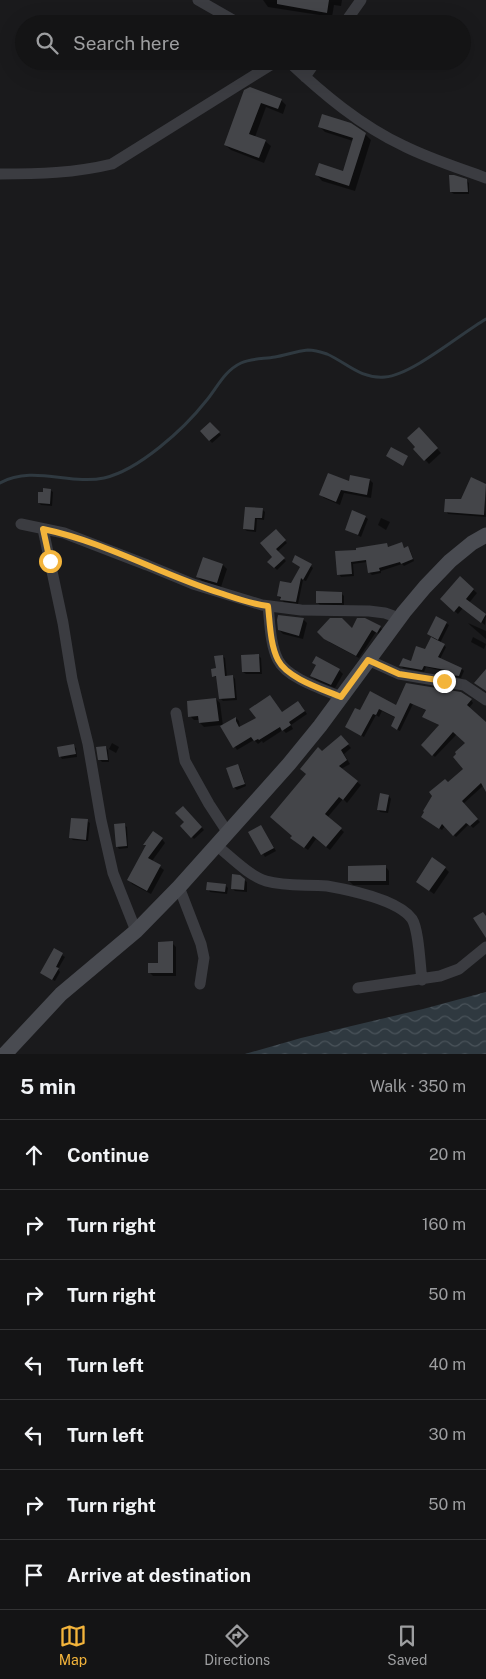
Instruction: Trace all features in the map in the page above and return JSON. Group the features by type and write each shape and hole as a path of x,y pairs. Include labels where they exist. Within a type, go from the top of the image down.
{"street":[{"path":"198,0 224,15"},
{"path":"351,15 362,0"},
{"path":"0,174 51,174 112,164 263,70"},
{"path":"298,70 343,108 378,132 405,147 486,178"},
{"path":"305,77 310,70"},
{"path":"21,524 64,533 193,584 268,606 301,610 369,611 385,613 399,618"},
{"path":"43,529 63,624 72,680 88,744 101,820 113,872 136,931"},
{"path":"6,1054 62,994 136,931 179,887 289,764 320,726 399,618 425,587 450,561 472,543 486,535"},
{"path":"268,606 278,660 285,669 293,676 341,697"},
{"path":"368,660 399,674 464,685 486,700"},
{"path":"176,713 185,761 209,804 228,832"},
{"path":"216,845 264,881 328,886 369,895 399,909 413,920 418,941 422,980"},
{"path":"179,887 201,944 204,958 200,984"},
{"path":"358,988 440,976 459,969 486,947"}],"water":[{"path":"486,992 486,1054 245,1054 301,1038"}],"building":[{"path":"277,0 329,0 327,13 277,4"},
{"path":"250,87 282,99 278,109 261,103 249,134 266,140 259,158 224,145 244,90"},
{"path":"322,114 351,123 366,133 349,186 315,175 319,163 343,171 353,138 318,127"},
{"path":"449,175 467,179 468,192 450,192"},
{"path":"210,422 220,432 209,441 200,431"},
{"path":"419,427 438,448 424,461 413,449 415,447 407,438"},
{"path":"391,447 408,456 403,466 386,456"},
{"path":"328,473 349,481 350,475 370,479 367,495 341,490 336,502 319,495"},
{"path":"471,477 486,484 484,515 444,512 445,499 461,499"},
{"path":"43,488 51,489 50,504 38,503 38,492 43,492"},
{"path":"245,507 263,508 262,518 255,518 254,530 243,529"},
{"path":"352,510 366,516 358,535 345,530"},
{"path":"276,529 286,540 276,549 285,558 274,568 267,562 272,557 260,543"},
{"path":"402,542 404,548 408,546 413,559 401,564 400,562 379,568 380,571 368,573 366,560 351,562 352,574 337,575 335,551 356,550 356,548 387,543 388,547"},
{"path":"295,555 312,564 303,580 301,578 296,602 280,600 281,597 277,596 280,581 291,583 300,567 292,562"},
{"path":"203,557 223,564 217,583 196,577"},
{"path":"460,576 474,589 466,599 486,614 481,623 459,606 454,612 440,599"},
{"path":"316,591 342,592 342,603 316,603"},
{"path":"278,615 304,618 299,636 278,630"},
{"path":"436,616 447,622 438,640 427,634"},
{"path":"330,618 342,618 352,628 357,618 365,618 381,626 377,633 372,630 356,656 324,639 317,632"},
{"path":"431,637 445,644 438,657 462,668 459,676 444,674 446,670 424,666 422,670 399,666 403,658 411,661 416,646 425,649"},
{"path":"259,654 260,672 242,672 241,655"},
{"path":"223,655 225,676 233,675 235,698 219,699 216,676 212,677 211,669 216,668 214,656"},
{"path":"316,656 340,669 331,685 310,676 316,665 312,663"},
{"path":"486,669 486,691 474,683"},
{"path":"406,683 461,692 472,699 467,705 486,722 486,792 481,783 462,801 478,819 470,826 466,823 453,836 442,824 439,829 421,817 432,796 429,792 445,779 448,782 463,769 453,757 456,754 455,752 465,743 453,732 432,756 421,745 439,725 422,717 426,710 410,703 397,730 391,726 395,717 379,709 376,715 373,714 361,736 345,727 355,708 360,710 370,691 396,705"},
{"path":"270,695 282,712 298,701 305,711 289,722 291,725 282,731 280,727 254,741 251,737 233,748 220,726 236,717 239,727 256,718 249,709"},
{"path":"216,698 219,721 199,723 198,716 188,717 187,701"},
{"path":"341,735 349,744 341,750 347,760 339,766 358,781 343,800 339,797 325,814 342,828 326,847 313,836 304,848 290,838 292,836 270,817 306,774 300,769 318,747 322,751"},
{"path":"74,744 76,754 59,757 57,747"},
{"path":"106,746 108,760 98,760 96,747"},
{"path":"238,764 245,784 233,788 226,768"},
{"path":"380,793 389,795 386,811 377,810"},
{"path":"183,806 202,827 191,838 180,826 184,822 175,813"},
{"path":"71,818 88,819 86,840 69,838"},
{"path":"125,823 127,846 116,847 114,824"},
{"path":"261,825 274,848 261,855 248,832"},
{"path":"153,831 163,838 148,858 161,865 147,891 127,880 146,845 143,845"},
{"path":"432,857 446,867 429,891 416,882"},
{"path":"386,865 386,881 348,881 348,866"},
{"path":"232,874 240,875 245,879 244,890 231,889"},
{"path":"207,882 226,884 225,892 206,890"},
{"path":"483,912 486,916 486,938 473,918"},
{"path":"173,941 173,973 148,973 148,963 158,963 158,942"},
{"path":"54,948 63,953 56,967 59,968 52,980 40,973"}],"waterway":[{"path":"0,483 12,478 38,475 91,479 118,474 146,458 173,436 197,412 225,375 235,366 245,361 313,350 327,354 368,376 385,377 396,375 422,362 486,319"}],"route":[{"path":"50,561 43,529 64,533 89,542 179,579 228,596 268,606 278,660 285,669 293,676 341,697 368,660 399,674 444,681"}]}
